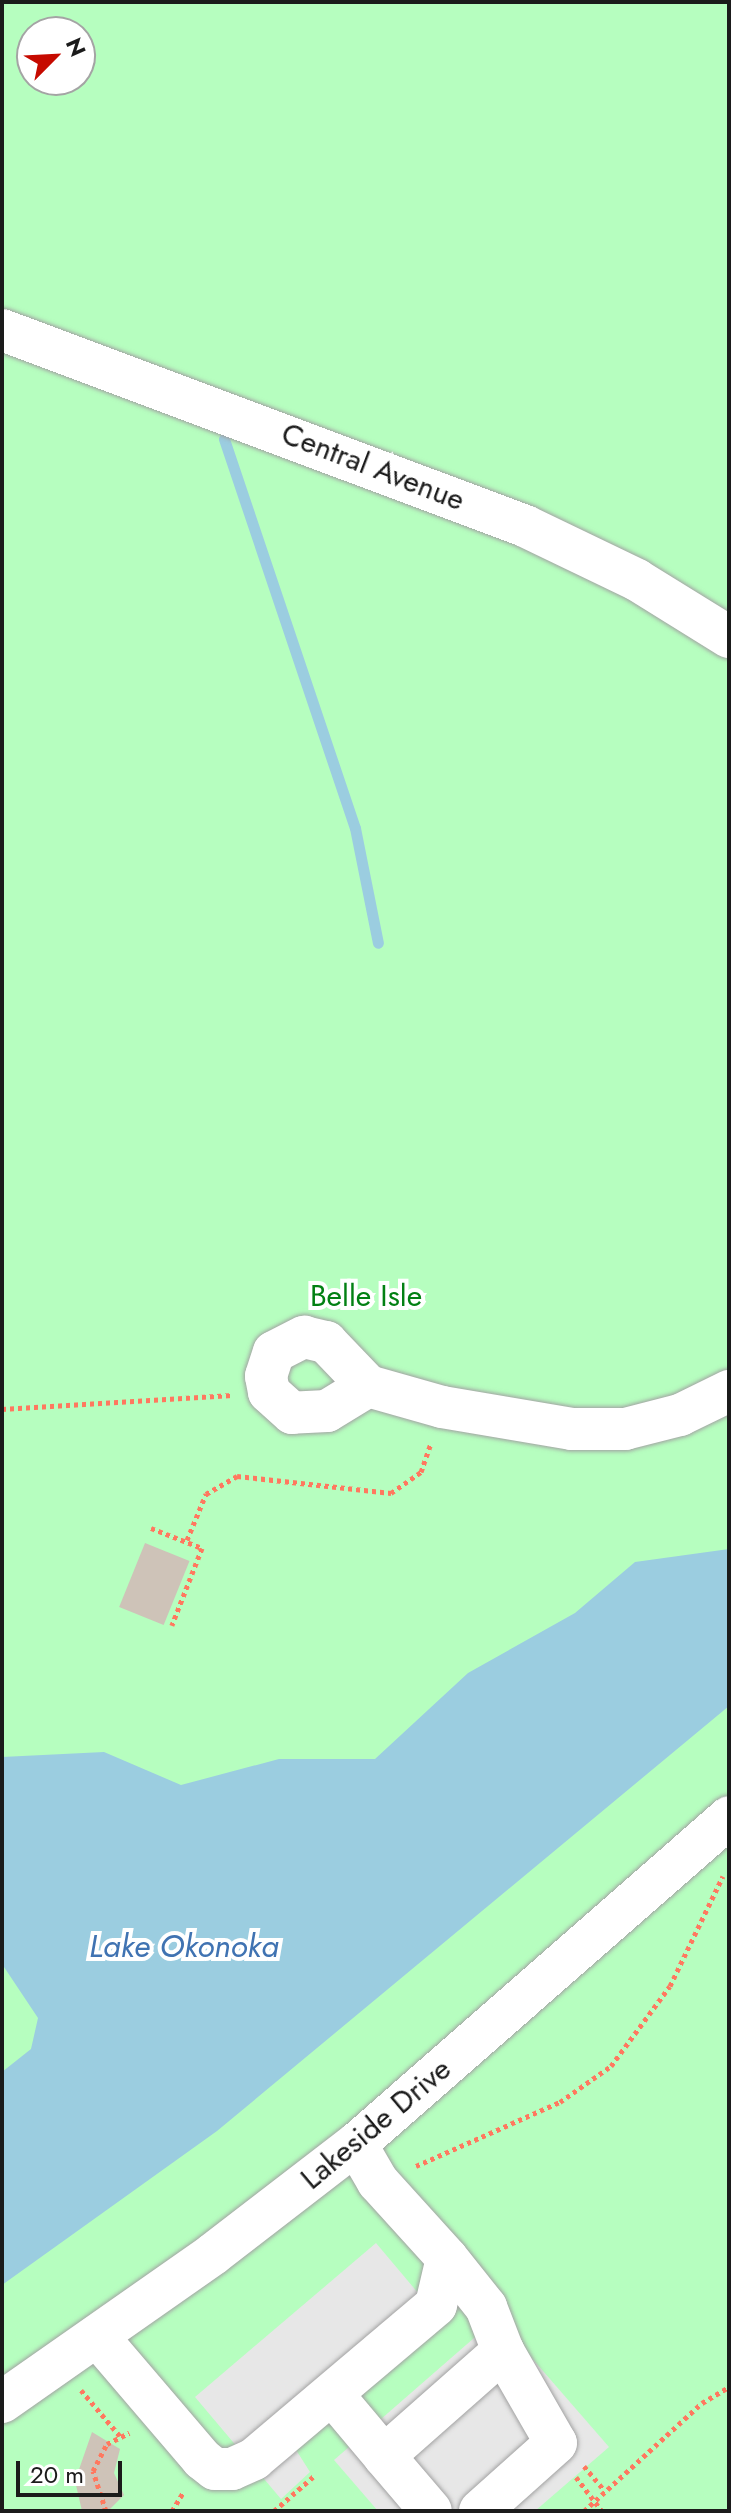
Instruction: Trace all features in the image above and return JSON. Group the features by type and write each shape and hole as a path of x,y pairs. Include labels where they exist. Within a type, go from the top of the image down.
{"street":[{"name":"Central Avenue","path":"2,330 510,520 637,580 729,637"},
{"path":"368,1386 315,1415 292,1413 269,1392 266,1376 274,1352 304,1337 326,1342 368,1386 442,1407 572,1429 625,1429 680,1415 729,1391"},
{"name":"Lakeside Drive","path":"2,2402 97,2336 356,2144 729,1817"},
{"path":"356,2144 378,2182 447,2258 486,2307 503,2351 556,2443 480,2511"},
{"path":"97,2336 215,2469 254,2459 436,2305 447,2258"},
{"path":"384,2456 503,2351"},
{"path":"332,2394 431,2511"}],"path":[{"path":"2,1409 269,1392"},
{"path":"187,1540 206,1494 237,1476 345,1491 391,1493 408,1486 421,1472 442,1407"},
{"path":"151,1528 202,1548 172,1625"},
{"path":"78,2386 120,2436"},
{"path":"584,2511 702,2403 729,2387"},
{"path":"106,2511 93,2471 107,2444 135,2432"},
{"path":"274,2511 314,2476"},
{"path":"176,2510 185,2478"},
{"path":"578,2480 602,2511"}],"green space":[{"name":"Belle Isle","path":"2,2 729,2 729,2511 2,2511"}],"shaded area":[{"path":"376,2243 424,2300 279,2423 310,2472 281,2499 195,2397"},
{"path":"497,2318 609,2447 535,2511 378,2511 334,2460"}],"water":[{"name":"Lake Okonoka","path":"729,1549 729,1706 217,2131 2,2285 2,2072 31,2049 38,2018 2,1964 2,1757 104,1752 181,1785 279,1759 375,1759 468,1673 575,1613 635,1562"}],"building":[{"path":"145,1543 190,1561 164,1625 119,1607"},
{"path":"92,2432 120,2449 114,2473 124,2495 108,2511 82,2511 75,2481"}],"waterway":[{"path":"224,439 355,828 378,943"}]}
